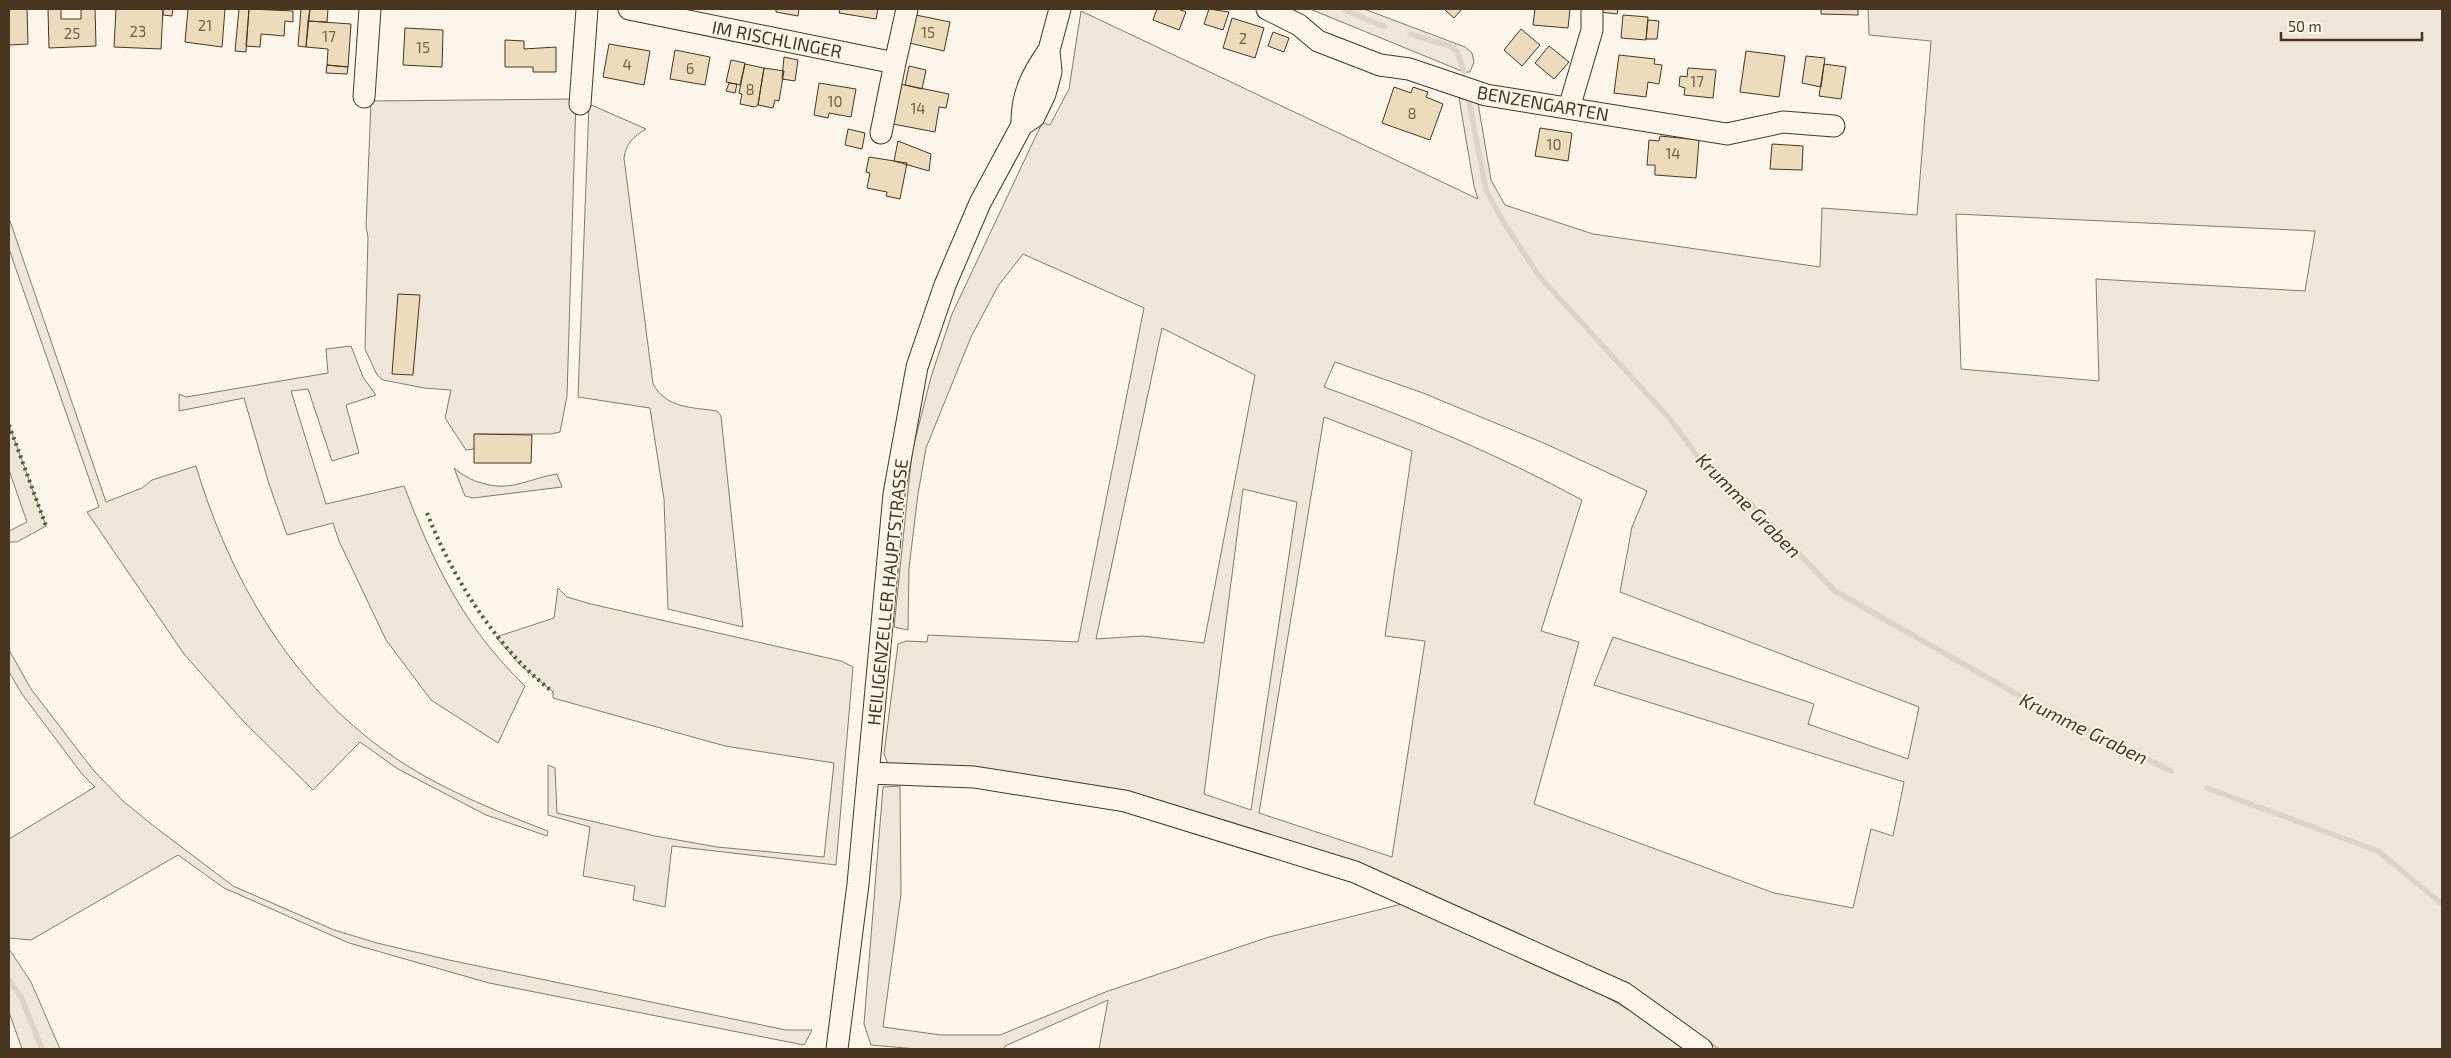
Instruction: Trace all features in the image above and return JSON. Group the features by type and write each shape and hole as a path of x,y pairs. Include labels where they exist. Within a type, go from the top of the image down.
{"street":[{"path":"364,97 370,9"},
{"path":"580,104 587,9"},
{"name":"IM RISCHLINGER","path":"629,9 895,62"},
{"path":"880,132 907,9"},
{"name":"HEILIGENZELLER HAUPTSTRASSE","path":"836,1049 857,894 894,494 917,367 945,286 980,203 1022,125 1021,107 1027,86 1050,50 1060,9"},
{"name":"BENZENGARTEN","path":"1267,9 1299,25 1318,41 1380,65 1409,69 1486,95 1727,134 1783,122 1834,126"},
{"path":"1569,108 1592,30 1592,9"},
{"path":"869,773 974,778 1125,801 1356,872 1624,993 1702,1049"}],"shaded area":[{"path":"1310,9 1364,9 1465,47 1472,53 1474,62 1470,72 1464,72"},
{"path":"1868,9 2442,9 2442,1049 1719,1049 1626,985 1272,840 888,764 884,754 898,644 906,641 927,642 928,635 1078,642 1144,308 1023,254 998,286 971,337 926,448 909,568 908,630 894,627 912,452 931,377 952,314 1042,123 1050,125 1069,89 1081,11 1478,199 1474,186 1459,98 1478,103 1491,180 1505,205 1593,234 1820,267 1822,208 1917,215 1931,41 1869,35","holes":["1956,214 2315,231 2305,291 2096,279 2099,381 1961,369","1162,328 1255,375 1204,643 1142,636 1096,639","1335,362 1423,393 1546,444 1647,491 1632,527 1620,592 1919,707 1908,759 1808,724 1814,704 1613,637 1594,685 1904,782 1893,836 1871,829 1853,908 1774,893 1534,804 1579,642 1541,631 1582,500 1519,468 1455,439 1324,387","1324,417 1412,451 1385,636 1425,641 1392,857 1259,813","1243,489 1297,502 1251,810 1204,794"]},
{"path":"576,99 567,396 560,432 551,434 475,434 474,449 466,450 445,418 451,390 424,388 383,380 377,375 365,349 368,237 366,227 371,101"},
{"path":"589,104 646,129 631,141 626,148 624,158 653,384 665,398 673,402 689,407 717,411 721,416 743,627 668,609 664,499 650,408 578,397"},
{"path":"9,218 106,502 142,488 152,480 196,466 226,548 246,588 268,626 293,662 322,695 353,726 406,765 465,797 548,831 547,836 486,815 398,769 360,742 313,790 243,721 184,654 87,512 99,507 9,249"},
{"path":"351,346 363,377 376,395 346,405 359,453 332,461 308,389 291,391 326,504 404,486 427,542 452,593 484,640 525,686 498,743 431,700 386,640 339,541 333,523 287,535 269,484 244,398 179,411 179,394 186,397 328,373 326,349"},
{"path":"9,425 46,526 17,542 9,542 9,531 27,522 9,470"},
{"path":"454,468 474,481 498,486 514,485 557,474 562,487 473,498 465,496"},
{"path":"558,588 567,597 591,604 841,661 853,667 836,865 672,846 665,907 633,900 635,886 583,876 590,827 548,815 548,765 555,768 557,813 655,836 717,847 824,857 834,763 725,746 553,698 553,692 519,664 496,637 554,618"},
{"path":"9,650 31,689 94,771 123,801 233,886 334,930 377,943 449,960 786,1030 812,1030 804,1045 489,983 349,943 224,888 178,855 31,940 9,938 9,839 95,787 82,774 22,694 9,672"},
{"path":"900,786 901,894 883,1027 941,1035 1000,1035 1108,991 1269,937 1410,902 1582,983 1646,1020 1686,1049 1099,1049 1108,1000 1005,1046 1003,1049 917,1049 871,1045 864,1024 883,787"},
{"path":"9,949 31,982 60,1049 22,1049 9,1012"}],"building":[{"path":"9,9 27,9 28,44 9,45"},
{"path":"48,9 61,9 61,19 81,19 81,9 95,9 96,46 49,48"},
{"path":"116,9 163,9 161,49 114,47"},
{"path":"163,9 173,9 172,16 163,15"},
{"path":"188,9 225,9 222,47 185,42"},
{"path":"239,9 249,9 246,52 235,51"},
{"path":"249,9 293,11 293,22 285,21 284,36 261,34 260,47 246,46"},
{"path":"301,9 310,9 306,47 298,46"},
{"path":"310,9 328,9 327,22 308,21"},
{"path":"776,9 799,9 798,16 776,12"},
{"path":"840,9 878,9 876,19 839,13"},
{"path":"1157,9 1178,9 1186,12 1179,30 1153,20"},
{"path":"1209,9 1229,12 1223,30 1204,24"},
{"path":"1444,9 1462,9 1454,18"},
{"path":"1535,9 1570,9 1568,28 1533,25"},
{"path":"1600,9 1618,9 1617,14 1600,12"},
{"path":"1821,9 1858,9 1858,15 1821,14"},
{"path":"911,14 950,22 944,51 905,42"},
{"path":"1623,15 1648,17 1646,40 1621,38"},
{"path":"1232,18 1264,28 1255,58 1223,48"},
{"path":"1648,20 1659,21 1657,39 1646,39"},
{"path":"308,21 351,24 348,67 327,65 328,49 306,47"},
{"path":"405,28 443,30 442,67 403,65"},
{"path":"1521,29 1540,45 1522,66 1504,50"},
{"path":"1273,32 1289,38 1284,52 1268,46"},
{"path":"505,40 524,41 524,49 556,47 556,72 533,72 533,67 505,67"},
{"path":"609,44 650,51 644,85 603,77"},
{"path":"1549,46 1569,62 1554,79 1535,63"},
{"path":"675,50 710,57 705,85 670,79"},
{"path":"1746,51 1785,56 1779,97 1740,92"},
{"path":"1619,55 1655,59 1654,64 1662,65 1659,84 1648,82 1646,97 1614,93"},
{"path":"1806,56 1825,58 1821,87 1802,83"},
{"path":"784,57 798,60 795,81 782,79"},
{"path":"731,60 745,63 740,85 726,82"},
{"path":"745,64 764,68 758,105 755,107 740,104 742,94 739,93"},
{"path":"1824,64 1846,67 1841,99 1819,96"},
{"path":"327,65 348,67 347,74 326,73"},
{"path":"909,66 926,70 922,89 905,85"},
{"path":"764,68 784,71 779,101 775,100 773,108 758,105"},
{"path":"1688,68 1716,70 1713,98 1684,95 1685,88 1679,86 1680,76 1687,77"},
{"path":"729,83 737,84 735,93 726,91"},
{"path":"819,83 856,89 851,117 829,113 828,118 814,115"},
{"path":"900,84 949,94 946,108 939,107 935,132 893,124"},
{"path":"1394,87 1411,93 1413,87 1428,92 1426,97 1443,104 1430,140 1382,123"},
{"path":"1540,128 1572,133 1568,161 1535,156"},
{"path":"848,129 865,133 862,149 845,145"},
{"path":"1660,136 1699,140 1696,178 1655,175 1655,165 1647,165 1649,140 1659,141"},
{"path":"898,141 931,154 929,171 894,161"},
{"path":"1772,144 1803,146 1802,170 1770,169"},
{"path":"869,157 907,163 900,199 886,196 887,192 867,188 870,173 866,172"},
{"path":"398,294 420,295 413,375 392,374"},
{"path":"474,434 532,435 531,463 474,463"}],"waterway":[{"name":"Krumme Graben","path":"1343,9 1385,27"},
{"name":"Krumme Graben","path":"1410,34 1450,46 1457,51 1464,72"},
{"name":"Krumme Graben","path":"1469,101 1486,190 1504,223 1539,276 1670,419 1702,462 1750,503 1835,591 2018,695 2171,771"},
{"name":"Krumme Graben","path":"2207,788 2378,851 2442,904"},
{"path":"9,980 21,997 42,1049"}],"hedge":[{"path":"9,425 46,526"},
{"path":"427,513 450,563 495,634 513,655 553,692"}]}
